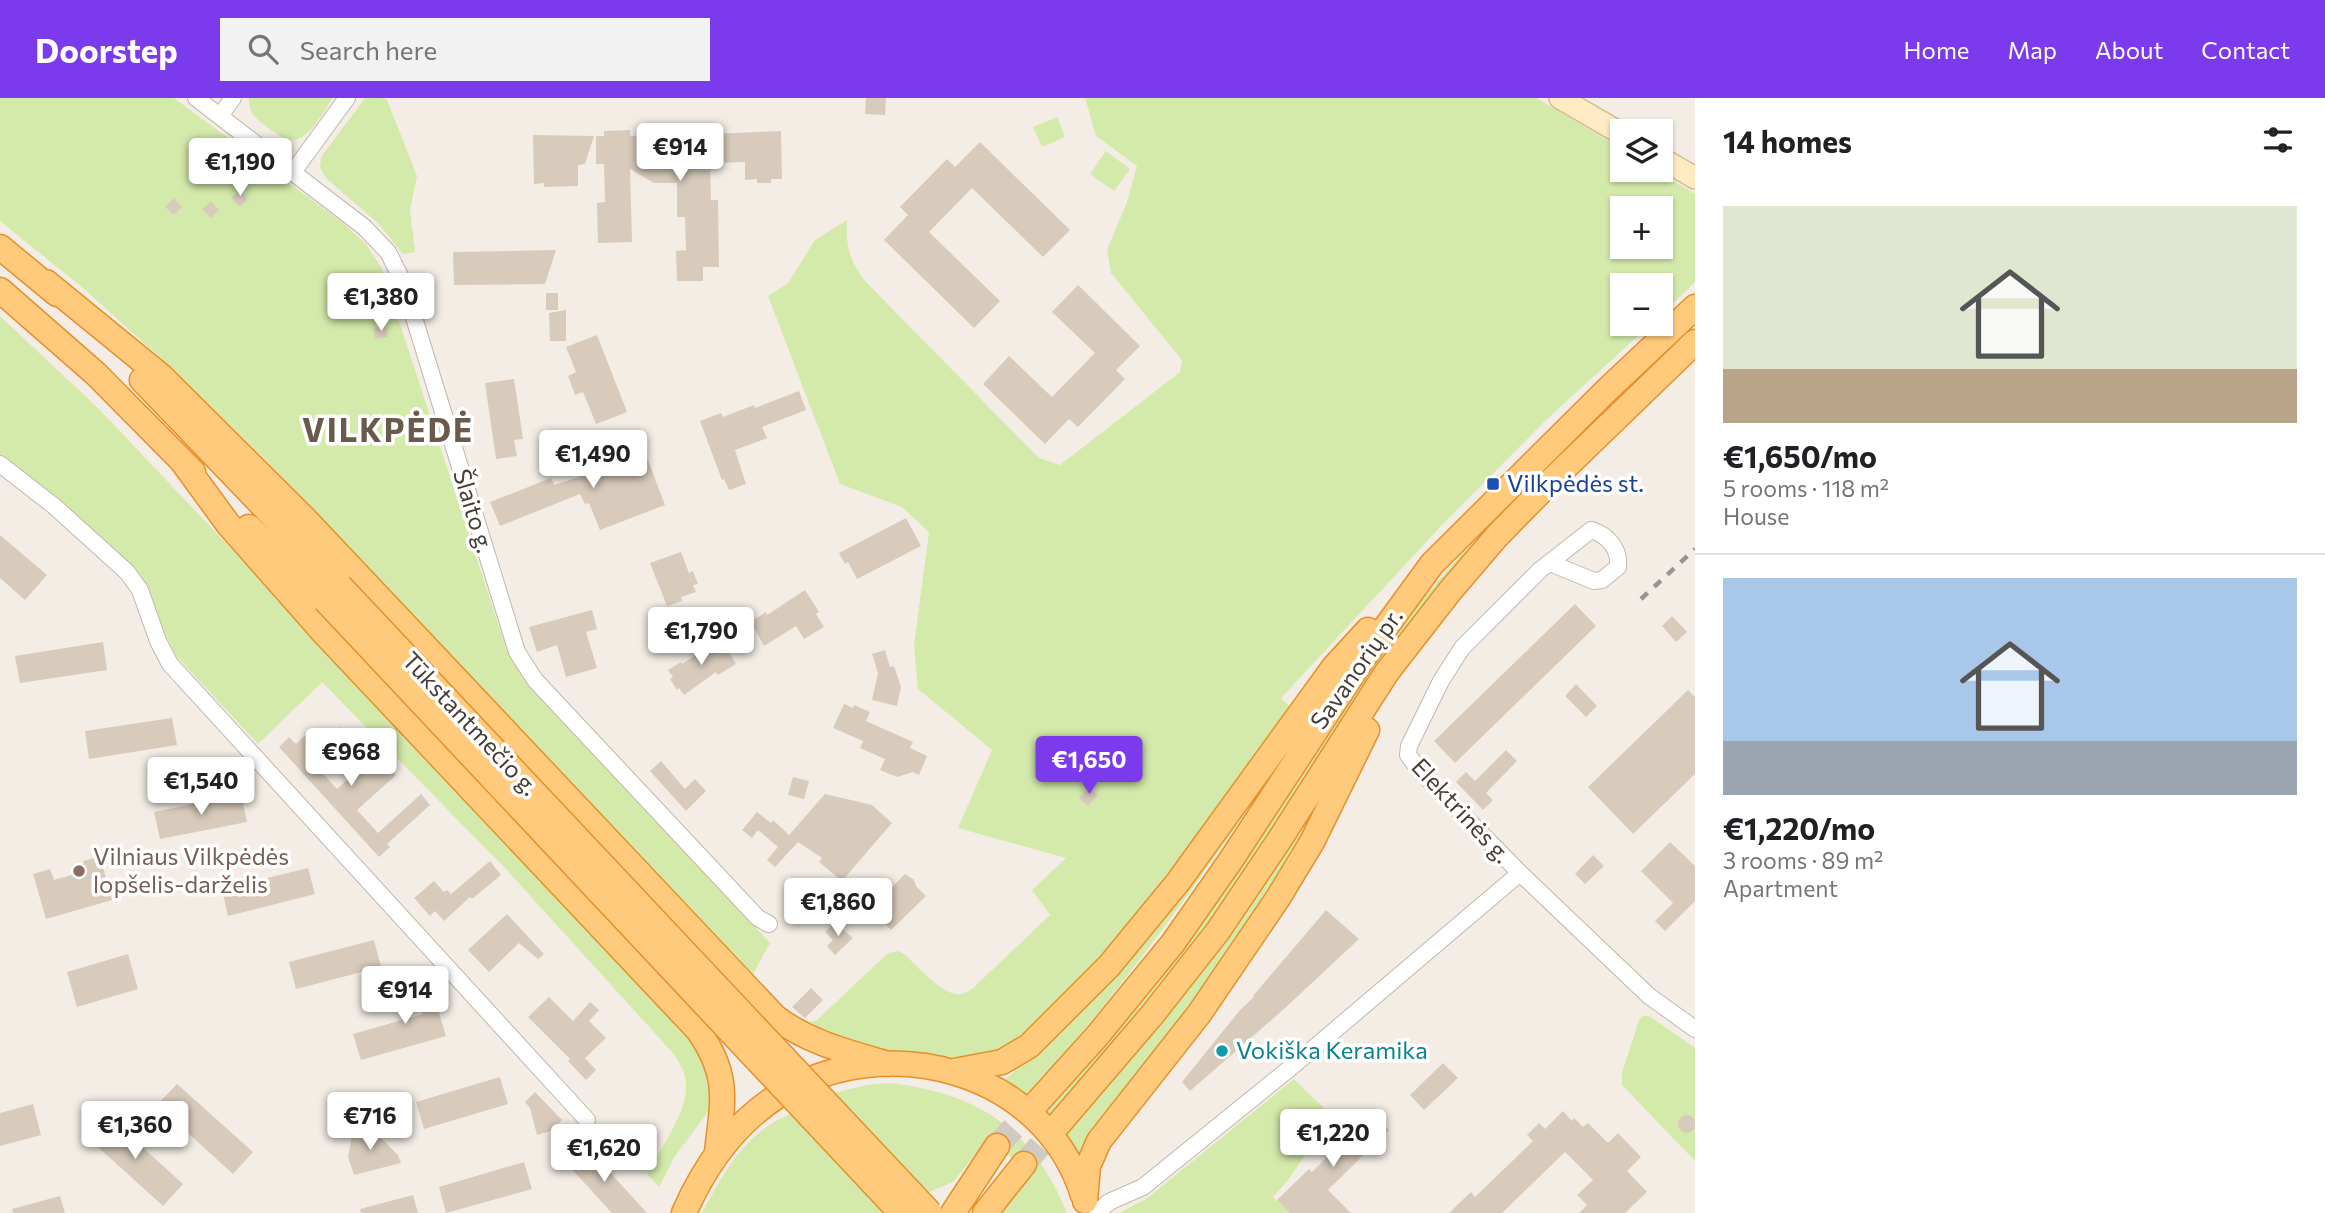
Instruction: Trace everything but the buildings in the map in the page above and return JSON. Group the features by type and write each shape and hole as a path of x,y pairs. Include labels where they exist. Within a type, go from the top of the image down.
{"highway":[{"name":"Tūkstantmečio g.","path":"0,247 46,282 901,1213"},
{"path":"46,282 162,376 303,517 775,1017 804,1036 828,1047 888,1064"},
{"name":"Tūkstantmečio g.","path":"0,290 96,374 181,461 333,593 930,1213"},
{"name":"Savanorių pr.","path":"1035,1105 1133,992 1196,911 1356,668 1432,564 1608,389 1695,307"},
{"name":"Savanorių pr.","path":"1057,1126 1152,1015 1218,931 1387,672 1450,591 1497,536 1695,342"},
{"path":"181,461 228,524 316,624 698,1030 713,1055 721,1077 723,1102 718,1152"},
{"path":"954,1071 1002,1062 1029,1046 1109,967 1178,882 1334,667 1432,564"},
{"path":"1089,1209 1087,1172 1090,1160 1110,1125 1199,1014 1297,867 1411,642"},
{"path":"684,1213 718,1152 736,1130 757,1111 797,1086 832,1072 888,1064 912,1064 954,1071 1009,1097 1037,1119 1053,1139 1073,1169 1089,1209"},
{"path":"953,1213 997,1146"},
{"path":"985,1213 1024,1164"}],"main road":[{"path":"1560,98 1610,127"},
{"path":"1673,165 1695,178"}],"street":[{"name":"Šlaito g.","path":"196,98 364,227 388,252 396,267 433,377 510,633 525,665 758,918 769,924"},
{"path":"220,116 233,98"},
{"path":"293,172 347,98"},
{"path":"0,464 54,506 127,572 140,590 158,641 170,664 587,1120"},
{"name":"Elektrinės g.","path":"1550,564 1540,570 1462,648 1441,681 1409,746 1408,755 1419,770 1520,873 1649,996 1695,1029"},
{"path":"1089,1209 1102,1206 1143,1187 1295,1064 1520,873"},
{"path":"1090,1160 1094,1188 1101,1195 1116,1198"}],"green space":[{"path":"0,98 174,98 343,223 366,244 382,269 507,651 525,681 770,943 753,974 263,457 166,363 83,288 0,221"},
{"path":"249,98 333,98 308,133 301,138 286,140 256,118 249,105"},
{"path":"365,98 387,100 417,176 410,210 415,252 403,254 378,223 326,178 320,168 321,157"},
{"path":"1085,98 1536,98 1610,142 1610,182 1673,180 1695,194 1695,282 1673,303 1673,273 1610,273 1610,336 1638,336 1546,420 1442,525 1281,698 1292,709 1125,929 1058,1004 1012,1045 963,1058 894,1053 837,1040 806,1023 817,1020 888,953 898,951 904,954 931,979 954,994 972,989 1050,915 1032,890 1066,858 958,828 992,750 918,689 914,645 929,532 902,507 840,484 768,296 788,283 815,240 847,220 850,253 865,281 1039,458 1060,465 1180,372 1182,360 1111,273 1107,250 1127,202 1137,166 1096,136"},
{"path":"1057,117 1065,137 1042,147 1033,127"},
{"path":"1106,151 1130,169 1114,191 1090,174"},
{"path":"0,316 98,408 702,1048 714,1104 675,1156 659,1187 647,1174 682,1109 686,1088 684,1073 672,1052 504,867 322,682 258,744 176,656 150,602 0,456"},
{"path":"1502,513 1403,631 1215,918 1048,1118 1041,1111 1405,619"},
{"path":"1341,764 1292,852 1229,950 1080,1155 1064,1133 1148,1040 1196,980"},
{"path":"1271,774 1154,940 1059,1059 1025,1097 1004,1080 1035,1055"},
{"path":"1643,1016 1649,1016 1695,1048 1695,1161 1622,1085 1622,1073 1639,1020"},
{"path":"1294,1079 1329,1113 1309,1133 1314,1143 1273,1197 1290,1213 1119,1213 1146,1199"},
{"path":"891,1083 951,1096 977,1107 999,1121 1019,1138 1037,1159 1067,1213 1000,1213 1006,1202 1034,1172 986,1141 953,1182 927,1193 833,1093 867,1085"},
{"path":"791,1114 884,1213 702,1213 738,1154 761,1131"}],"tunnel":[{"path":"997,1146 1035,1105"},
{"path":"1024,1164 1057,1126"}],"railway":[{"path":"1641,599 1695,549"}],"place":[{"name":"Vilkpėdės st.","path":"1493,484"},
{"name":"Vilniaus Vilkpėdės lopšelis-darželis","path":"79,871"},
{"name":"Vokiška Keramika","path":"1222,1051"}],"district":[{"name":"VILKPĖDĖ","path":"388,431"}]}
